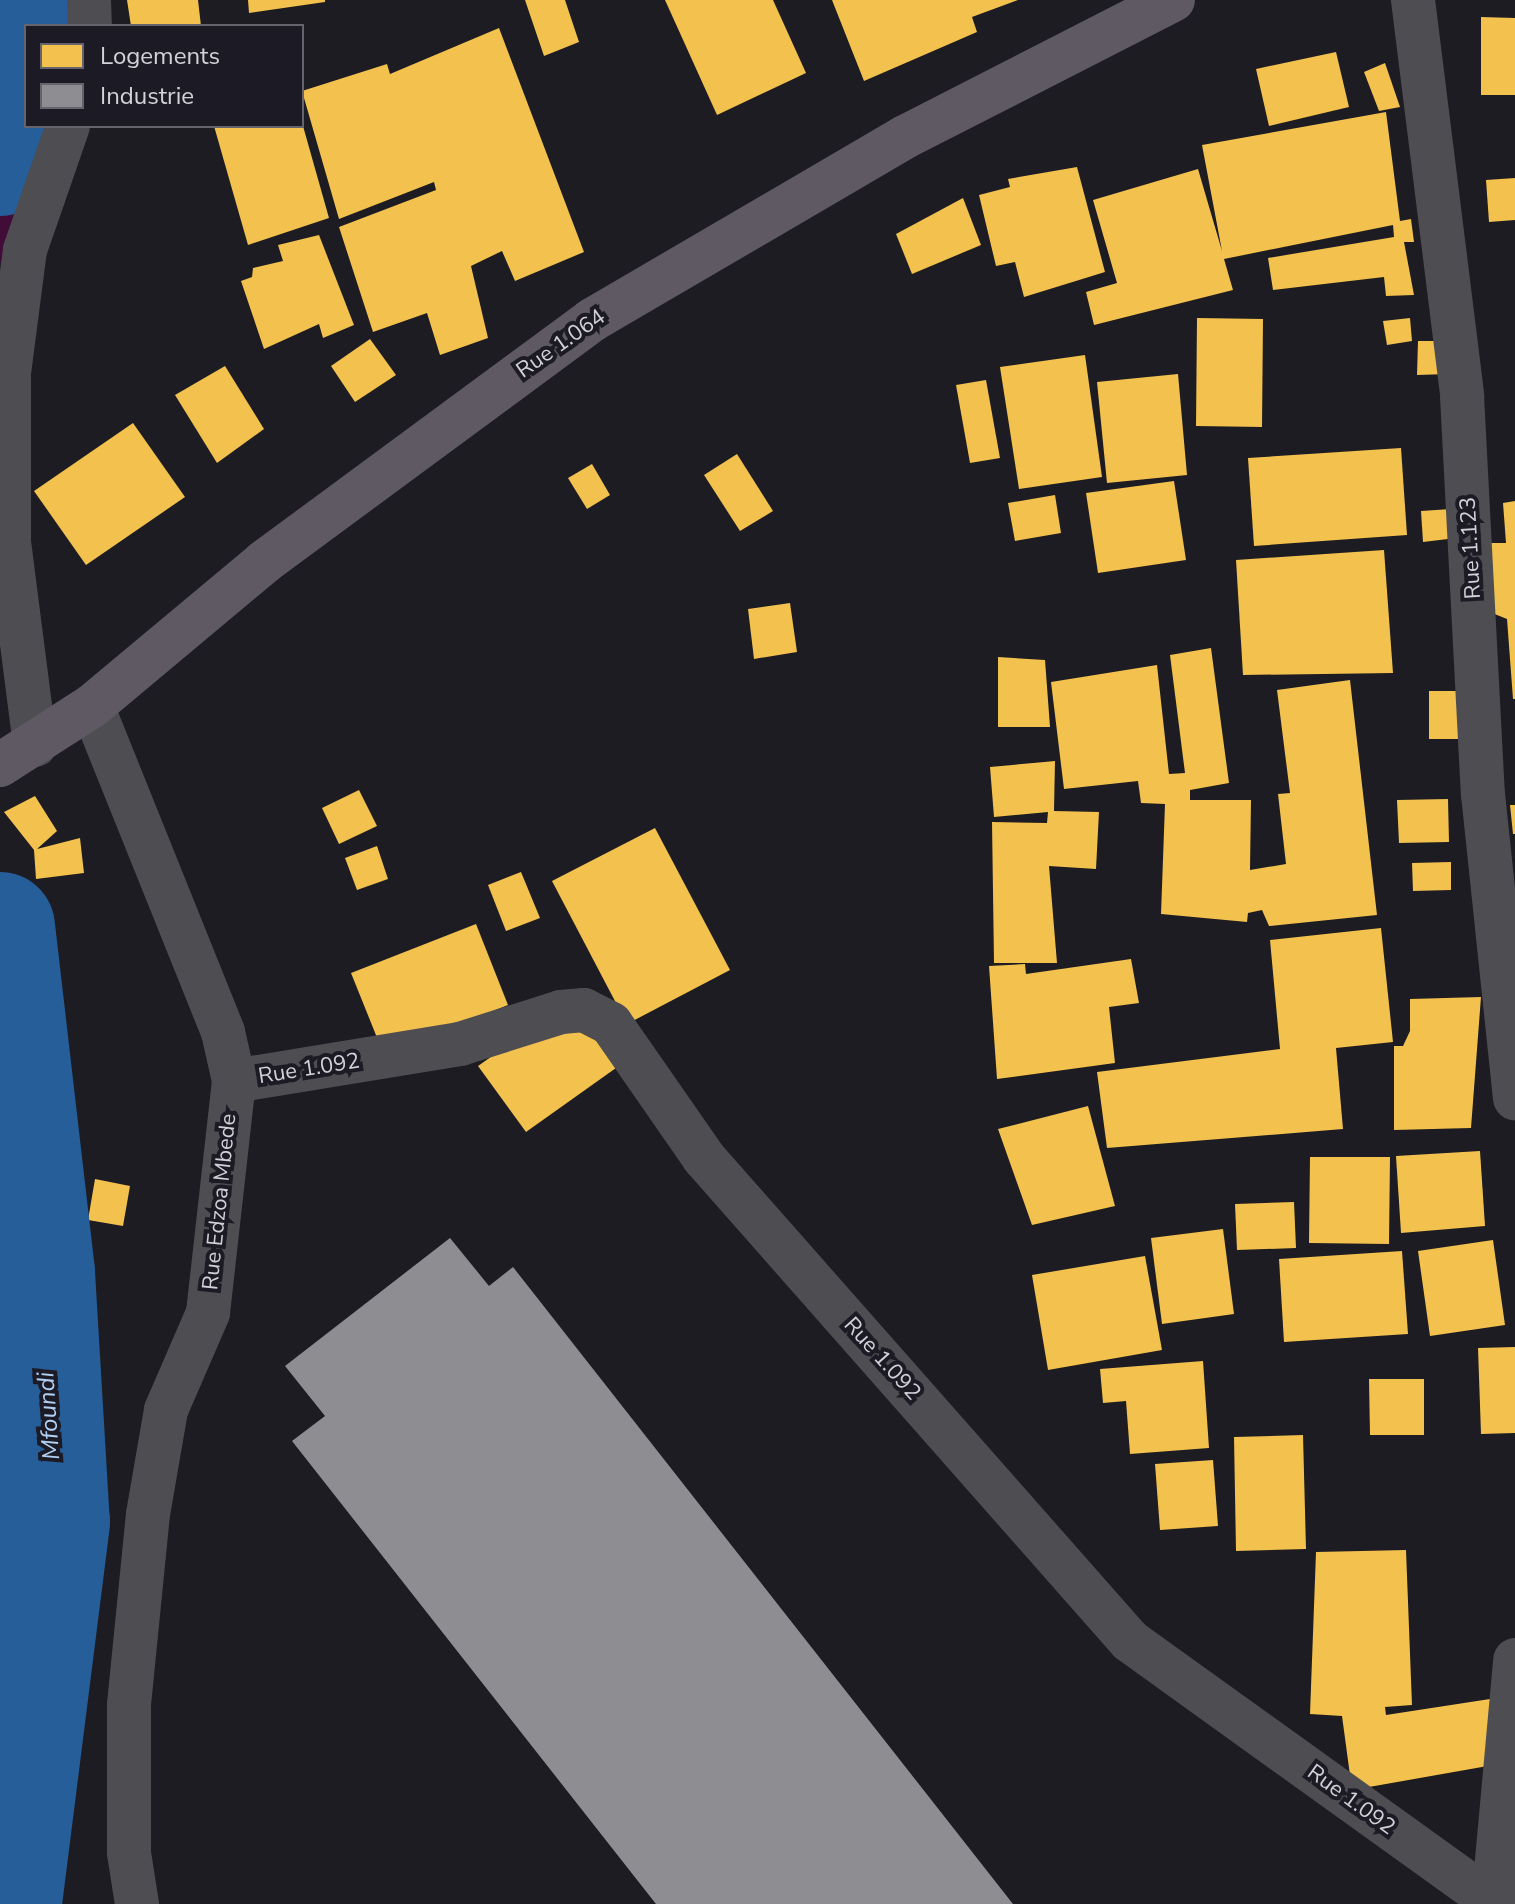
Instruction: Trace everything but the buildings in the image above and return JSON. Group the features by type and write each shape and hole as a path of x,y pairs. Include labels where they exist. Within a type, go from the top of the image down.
{"main road":[{"name":"Rue 1.064","path":"17,755 92,706 264,562 592,320 905,137 1173,0"}],"street":[{"path":"89,0 90,24"},
{"name":"Rue 1.123","path":"1413,0 1462,396 1483,794 1515,1098"},
{"path":"17,755 9,543 9,373 25,250 67,128"},
{"name":"Rue Edzoa Mbede","path":"92,706 223,1032 234,1081 208,1313 166,1410 148,1514 129,1705 129,1853 137,1904"},
{"name":"Rue 1.092","path":"234,1081 460,1044 561,1012 584,1010 611,1024 704,1158 1130,1641 1492,1902"},
{"path":"1492,1902 1515,1660"}],"shaded area":[{"path":"0,0 62,0 62,24 24,24 24,128 46,128 0,264"}],"waterway":[{"name":"Mfoundi","path":"37,0 38,24"},
{"name":"Mfoundi","path":"0,161 24,105"},
{"name":"Mfoundi","path":"0,927 40,1273 55,1522 7,1904"}]}
